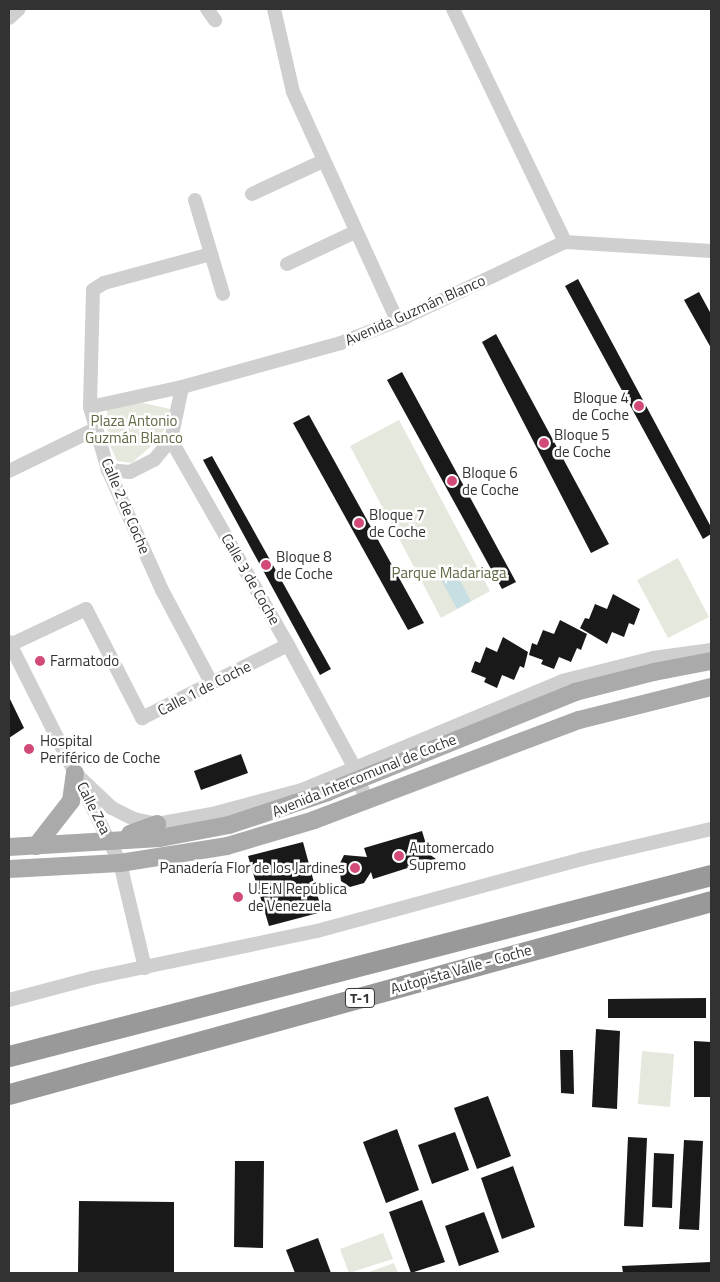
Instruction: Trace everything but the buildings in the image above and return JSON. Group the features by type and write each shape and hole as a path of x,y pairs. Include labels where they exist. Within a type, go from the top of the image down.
{"highway":[{"name":"Autopista Valle - Coche","path":"9,1056 711,875"},
{"name":"Autopista Valle - Coche","path":"9,1094 711,901"}],"main road":[{"name":"Avenida Intercomunal de Coche","path":"9,847 111,841 207,830 575,692 654,672 711,661"},
{"name":"Avenida Intercomunal de Coche","path":"9,869 120,863 228,846 367,801 479,755 579,720 711,687"},
{"path":"36,846 71,801 75,773"},
{"path":"304,795 356,774"},
{"path":"111,841 157,824"}],"street":[{"path":"9,18 19,9"},
{"path":"274,9 293,92 322,161 397,320"},
{"path":"458,12 565,242"},
{"path":"252,194 322,161"},
{"path":"195,200 223,294"},
{"path":"287,264 355,232"},
{"name":"Avenida Guzmán Blanco","path":"90,407 182,387 341,343 397,320 565,242 711,251"},
{"name":"Calle 2 de Coche","path":"211,254 104,282 93,290 90,407 108,470 162,590 212,684"},
{"path":"108,470 130,472 154,460 171,440 182,387"},
{"path":"9,471 95,429"},
{"name":"Calle 3 de Coche","path":"171,440 288,645 356,774 367,801"},
{"name":"Calle 1 de Coche","path":"10,643 86,609 142,718 288,645"},
{"name":"Calle Zea","path":"10,643 111,841 120,863"},
{"name":"Avenida Intercomunal de Coche","path":"356,774 562,681 653,658 711,650"},
{"path":"75,773 119,812 157,824"},
{"name":"Avenida Intercomunal de Coche","path":"157,824 304,795"},
{"path":"9,1000 317,931 582,859 711,829"},
{"path":"120,863 145,968"}],"green space":[{"name":"Plaza Antonio Guzmán Blanco","path":"135,401 170,409 171,418 159,439 132,463 117,461 108,441 107,410"},
{"name":"Parque Madariaga","path":"399,420 490,591 441,618 350,446"},
{"path":"678,558 709,617 668,638 637,580"},
{"path":"642,1051 674,1054 670,1107 638,1104"},
{"path":"383,1233 393,1259 349,1273 340,1249"},
{"path":"394,1263 398,1273 366,1273"}],"water":[{"path":"452,565 471,601 457,609 437,572"}],"place":[{"name":"Bloque 4 de Coche","path":"639,406"},
{"name":"Bloque 5 de Coche","path":"544,443"},
{"name":"Bloque 6 de Coche","path":"452,481"},
{"name":"Bloque 7 de Coche","path":"359,523"},
{"name":"Bloque 8 de Coche","path":"266,565"},
{"name":"Farmatodo","path":"40,661"},
{"name":"Hospital Periférico de Coche","path":"29,749"},
{"name":"Automercado Supremo","path":"399,856"},
{"name":"Panadería Flor de los Jardines","path":"355,868"},
{"name":"U.E.N República de Venezuela","path":"238,897"}]}
